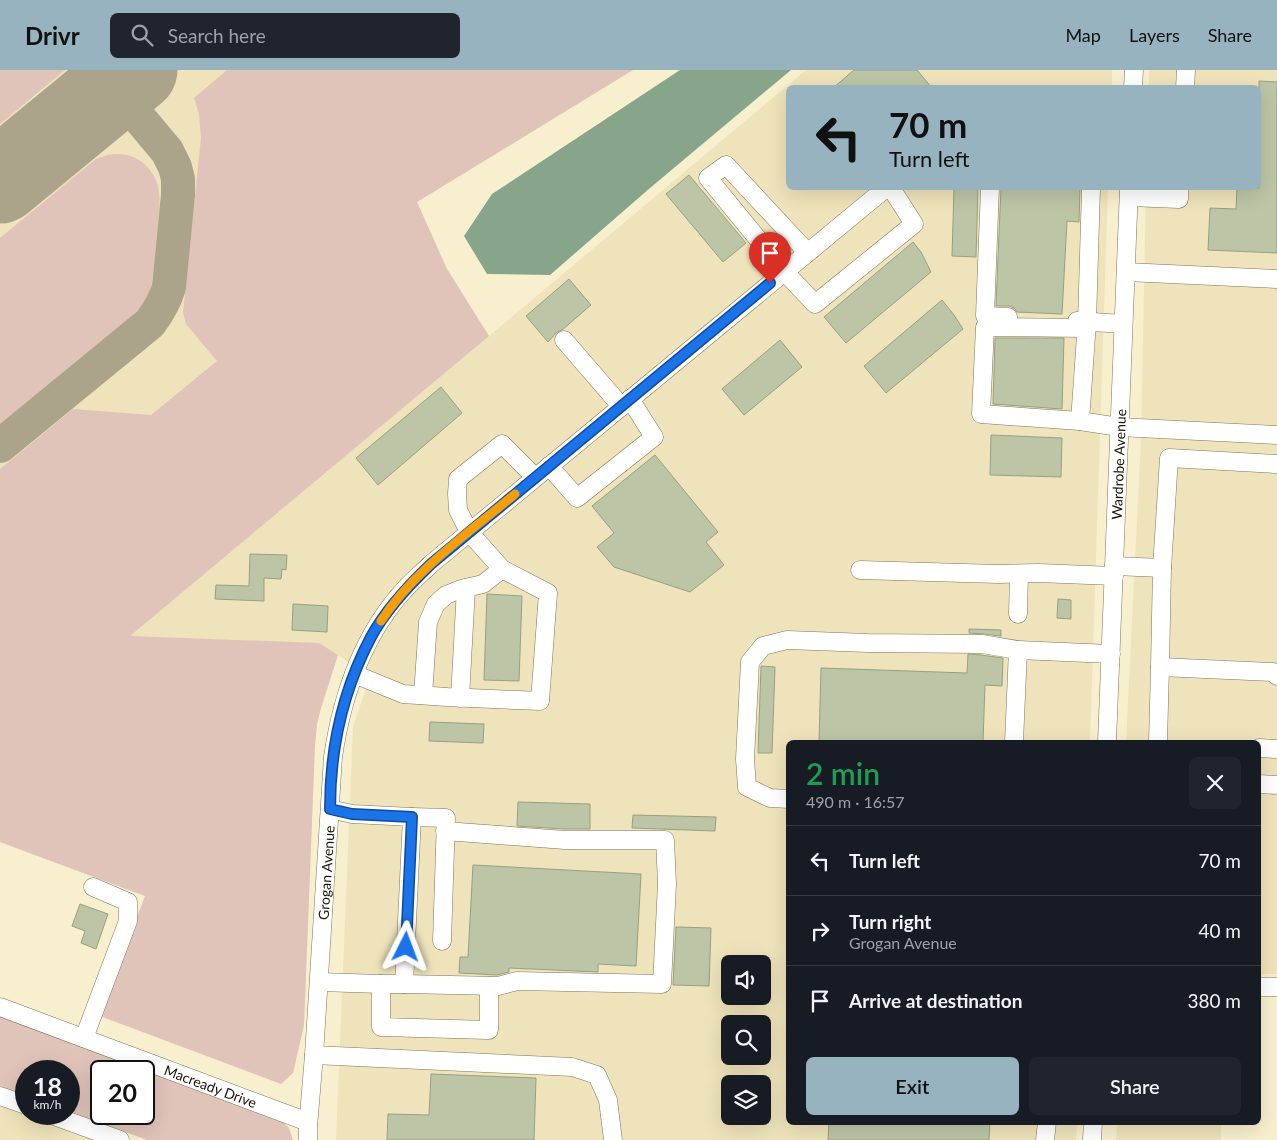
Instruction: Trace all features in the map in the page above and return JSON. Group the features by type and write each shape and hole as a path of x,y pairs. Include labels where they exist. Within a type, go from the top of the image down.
{"street":[{"path":"1133,85 1134,70"},
{"path":"1185,85 1186,70"},
{"path":"807,252 726,165 708,178 784,271 815,304 914,224 892,190"},
{"name":"Grogan Avenue","path":"308,1140 333,757 343,706 354,674 371,636 405,589 431,564 884,190"},
{"path":"990,190 986,316 1087,325"},
{"path":"1080,421 1087,325 1091,190"},
{"path":"1129,192 1179,199 1179,190"},
{"name":"Wardrobe Avenue","path":"1107,740 1129,192"},
{"path":"1126,272 1277,279"},
{"path":"1124,324 985,327 981,414 1080,421 1120,427 1277,435"},
{"path":"354,674 403,694 540,701 548,593 502,569 469,532 458,510 458,478 502,444 577,498 654,437 626,402 564,340"},
{"path":"1158,740 1162,568 1169,458 1277,464"},
{"path":"860,570 1019,574 1162,568"},
{"path":"423,695 428,622 436,604 446,595 483,584 502,569"},
{"path":"1018,614 1019,574"},
{"path":"460,698 466,588"},
{"path":"786,799 770,798 747,788 745,759 750,662 763,646 787,640 982,644 1018,650 1110,654"},
{"path":"1014,740 1018,650"},
{"path":"1160,667 1273,672 1277,676"},
{"path":"1261,748 1277,749"},
{"path":"1261,784 1277,785"},
{"path":"330,809 352,814 446,818 442,941"},
{"path":"404,984 412,817"},
{"path":"319,982 490,986 517,981 662,984 667,884 665,840 565,840 446,831"},
{"path":"84,1038 128,920 128,902 93,887"},
{"path":"382,984 381,1027 489,1030 490,986"},
{"path":"1261,987 1277,987"},
{"name":"Macready Drive","path":"0,1007 308,1122"},
{"path":"314,1055 572,1067 597,1075 608,1100 613,1140"},
{"path":"0,1096 15,1102"},
{"path":"79,1125 120,1140"},
{"path":"1045,1140 1047,1125"},
{"path":"1092,1140 1093,1125"}],"shaded area":[{"path":"0,70 633,70 417,202 447,269 489,336 786,87 786,190 1108,190 1090,740 786,740 786,1125 1077,1125 1076,1140 336,1140 353,727 370,677 338,655 317,724 304,1025 293,1073 281,1084 100,1016 145,896 0,842"},
{"path":"0,70 65,70 0,124"},
{"path":"227,70 633,70 417,202 447,269 489,336 130,636 319,643 338,655 321,708 315,745 304,1025 293,1073 281,1084 100,1016 145,896 0,842 0,469 73,409 151,415 217,361 186,324 183,313 201,138 199,114 194,98"},
{"path":"680,70 791,70 550,275 487,274 464,236 492,194"},
{"path":"806,70 1112,70 1112,85 788,85"},
{"path":"1149,70 1277,70 1277,974 1261,974 1261,740 1126,740 1141,440 1146,190 1261,190 1261,85 1149,85"},
{"path":"114,154 128,155 138,159 154,176 158,186 159,219 153,278 148,296 141,307 126,322 0,425 0,238 96,159"},
{"path":"0,1017 116,1060 90,1060 90,1119 80,1115 80,1060 15,1060 15,1091 0,1086"},
{"path":"155,1075 283,1122 289,1128 293,1140 147,1140 107,1125 155,1125"},
{"path":"0,1106 15,1111 15,1125 53,1125 94,1140 0,1140"},
{"path":"1117,1125 1221,1125 1221,1140 1116,1140"}],"building":[{"path":"854,70 917,70 930,85 836,85"},
{"path":"1259,81 1277,82 1277,253 1208,250 1210,208 1236,209 1237,190 1261,190 1261,85 1259,85"},
{"path":"689,175 746,243 723,262 666,194"},
{"path":"954,190 978,190 976,257 952,256"},
{"path":"1001,190 1080,190 1079,222 1067,221 1062,314 1017,312 1009,306 996,306"},
{"path":"913,242 921,252 931,272 846,343 824,317"},
{"path":"569,279 591,305 562,330 557,332 548,342 526,316"},
{"path":"942,300 963,329 886,393 864,366"},
{"path":"995,338 1064,338 1062,409 993,404"},
{"path":"780,340 802,367 744,415 722,389"},
{"path":"441,387 462,413 378,485 356,458"},
{"path":"991,435 1062,438 1061,477 990,475"},
{"path":"655,455 718,532 706,542 724,565 690,592 614,567 597,547 614,533 592,506"},
{"path":"250,554 287,555 286,570 282,569 281,579 264,578 264,601 215,599 216,585 249,586"},
{"path":"487,594 522,596 519,681 484,680"},
{"path":"1058,599 1071,600 1071,619 1057,618"},
{"path":"293,604 328,606 327,632 292,630"},
{"path":"969,629 1001,630 1001,636 969,633"},
{"path":"968,654 1003,658 1002,686 985,685 983,740 819,740 821,668 967,673"},
{"path":"761,666 775,667 772,753 758,753"},
{"path":"430,722 484,724 483,743 429,741"},
{"path":"518,802 590,804 590,829 517,826"},
{"path":"633,815 716,817 715,831 632,828"},
{"path":"473,865 641,874 636,966 598,964 598,972 509,968 509,972 497,975 459,973 460,957 468,957"},
{"path":"80,904 108,914 96,949 81,943 85,931 72,926"},
{"path":"676,927 711,928 709,986 673,985"},
{"path":"431,1074 536,1078 534,1140 387,1140 388,1114 429,1115"},
{"path":"829,1125 990,1125 989,1140 828,1140"}],"taxiway":[{"path":"0,446 150,323 161,306 169,287 178,195 178,179 175,167 167,151 114,88"}],"runway":[{"path":"0,181 135,70"}],"slow traffic":[{"path":"381,621 405,589 431,564 515,494"}],"route":[{"path":"406,947 412,817 352,814 330,809 333,757 343,706 350,682 371,636 405,589 431,564 770,283"}]}
